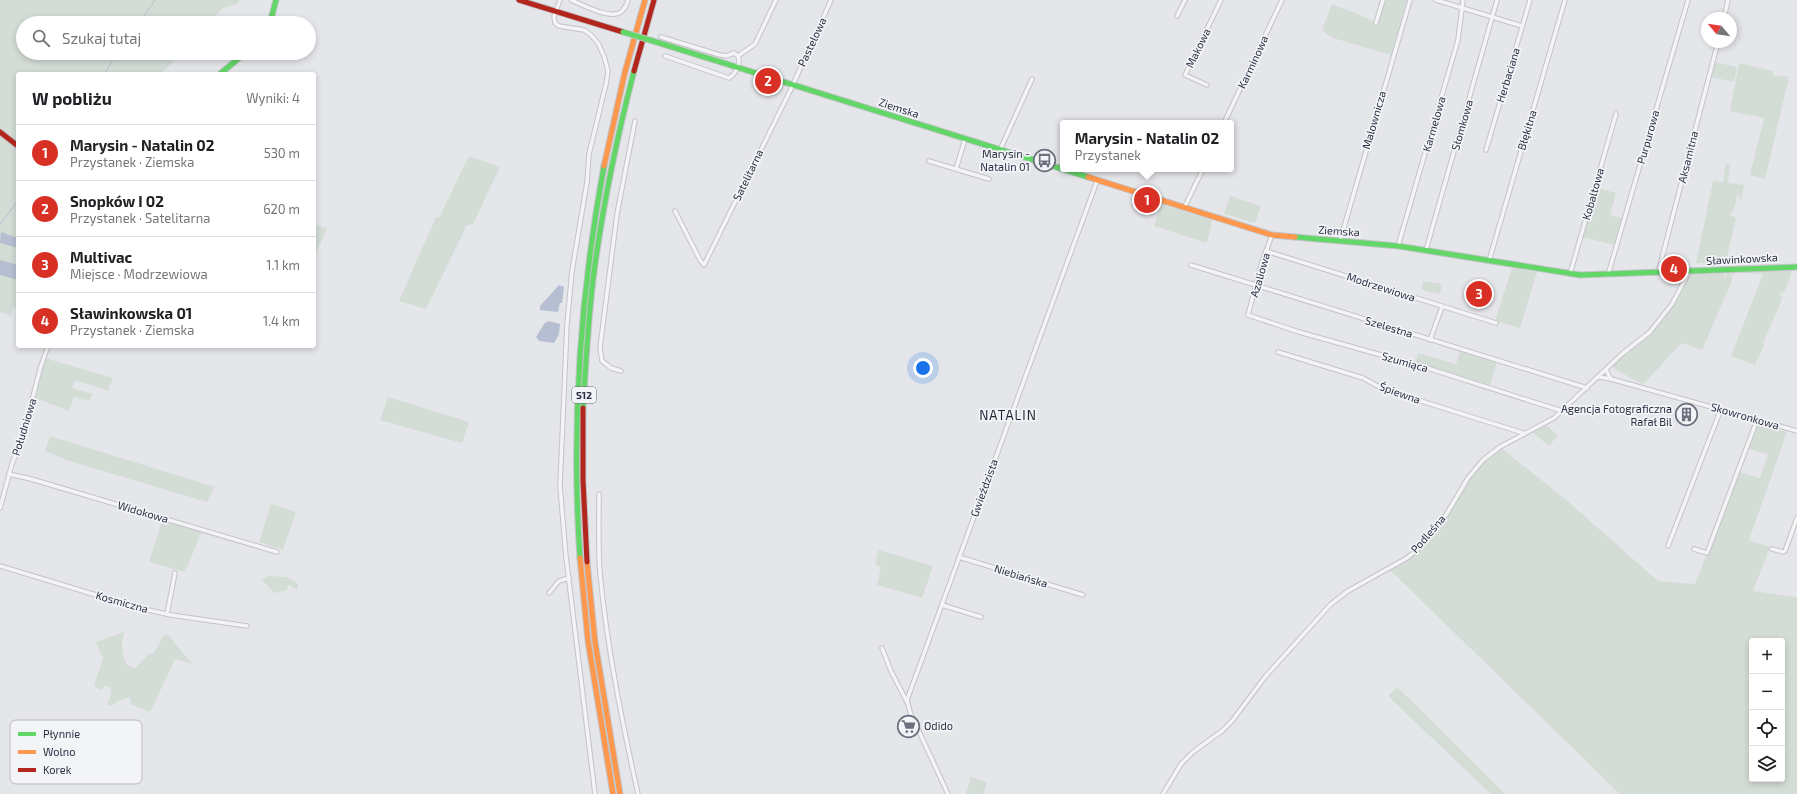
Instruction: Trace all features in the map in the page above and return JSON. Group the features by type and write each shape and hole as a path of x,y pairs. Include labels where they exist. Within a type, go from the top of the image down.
{"main road":[{"path":"272,16 276,0"},
{"name":"Ziemska","path":"519,0 793,84 1060,169"},
{"name":"S12","path":"613,794 592,668 580,557 576,449 579,345 587,261 602,168 620,88 645,0"},
{"name":"S12","path":"620,794 598,667 588,576 583,485 584,384 592,281 605,195 625,102 654,0"},
{"path":"222,72 237,60"},
{"path":"0,132 16,144"},
{"name":"Ziemska","path":"1069,172 1272,235 1398,246 1570,274 1608,275 1689,272"},
{"name":"Sławinkowska","path":"1689,272 1797,267"}],"street":[{"path":"560,0 554,20 556,24 584,30 594,38 604,56 608,71 589,154 586,182 575,247 567,324 560,490 595,794"},
{"path":"571,0 614,15 623,10 628,0"},
{"path":"738,56 755,44 776,0"},
{"name":"Pastelowa","path":"793,84 831,0"},
{"path":"1177,16 1184,0"},
{"name":"Makowa","path":"1207,85 1185,75 1221,0"},
{"name":"Karminowa","path":"1225,120 1282,0"},
{"path":"1376,23 1383,0"},
{"name":"Malownicza","path":"1340,241 1410,0"},
{"path":"1436,0 1522,26"},
{"name":"Karmelowa","path":"1398,246 1458,40 1463,0"},
{"name":"Słomkowa","path":"1426,250 1497,0"},
{"name":"Herbaciana","path":"1486,150 1530,0"},
{"name":"Błękitna","path":"1489,261 1565,0"},
{"name":"Purpurowa","path":"1608,275 1688,0"},
{"path":"1725,12 1728,0"},
{"path":"661,37 720,55 726,56 734,53 738,56"},
{"name":"Aksamitna","path":"1658,273 1716,48"},
{"path":"665,56 691,63 730,78 733,76 737,67 739,61 738,56"},
{"path":"1000,150 1032,79"},
{"name":"Satelitarna","path":"675,211 704,265 793,84"},
{"name":"Kobaltowa","path":"1570,274 1616,114"},
{"path":"621,371 611,368 602,361 600,348 617,214 635,121"},
{"path":"956,169 966,139"},
{"path":"929,161 989,179"},
{"path":"1184,208 1202,172"},
{"name":"Gwieździsta","path":"907,702 1097,181"},
{"name":"Azaliowa","path":"1248,315 1266,250 1272,235"},
{"name":"Modrzewiowa","path":"1266,250 1496,323"},
{"name":"Szelestna","path":"1191,265 1587,388"},
{"name":"Podleśna","path":"1163,794 1181,764 1193,752 1222,731 1232,721 1265,678 1331,604 1348,591 1407,558 1418,549 1446,515 1468,478 1483,460 1494,451 1523,434 1547,423 1658,324 1678,294 1689,272"},
{"path":"1430,340 1442,307"},
{"name":"Szumiąca","path":"1248,315 1299,332 1424,367 1562,411"},
{"name":"Południowa","path":"0,508 9,474 23,436 40,368 47,348"},
{"name":"Śpiewna","path":"1278,352 1363,378 1383,389 1523,434"},
{"path":"1606,370 1611,379"},
{"name":"Skowronkowa","path":"1599,377 1611,379 1797,431"},
{"path":"1668,546 1721,409"},
{"path":"1694,549 1707,553 1757,420"},
{"name":"Widokowa","path":"9,474 31,479 277,552"},
{"path":"599,494 600,574 613,671 622,724 638,794"},
{"path":"1772,549 1783,552 1785,551 1797,518"},
{"name":"Niebiańska","path":"959,557 1083,595"},
{"name":"Kosmiczna","path":"0,566 139,608 167,614 247,626"},
{"path":"167,614 175,573"},
{"path":"549,593 559,581 569,578"},
{"path":"942,605 981,617"},
{"path":"882,648 891,671 907,702 910,712 948,794"}],"shaded area":[{"path":"0,0 240,0 237,4 223,8 214,16 16,16 16,60 175,60 162,72 16,72 16,142 0,130"},
{"path":"1384,0 1407,0 1391,55 1333,38 1322,30 1332,4 1377,23"},
{"path":"1714,62 1737,67 1734,82 1711,77"},
{"path":"1739,63 1773,71 1773,75 1789,77 1765,179 1750,175 1764,118 1730,111"},
{"path":"616,118 618,118 607,173 590,283 584,338 579,449 580,505 584,560 618,794 615,794 589,625 579,523 577,472 580,370 584,319 597,218"},
{"path":"0,135 16,147 16,308 13,307 11,316 0,312"},
{"path":"469,156 500,167 473,224 467,225 426,309 399,301 436,217 439,218"},
{"path":"1726,164 1730,164 1728,183 1744,185 1741,200 1739,200 1740,196 1737,195 1734,211 1731,212 1730,215 1736,218 1726,262 1696,263 1713,181 1723,182"},
{"path":"1598,188 1616,193 1610,215 1622,218 1615,245 1581,237 1592,199 1594,200"},
{"path":"1230,196 1261,206 1255,223 1224,214"},
{"path":"1161,204 1212,220 1207,243 1154,226"},
{"path":"316,225 327,228 316,253"},
{"path":"1512,268 1537,272 1520,328 1495,321"},
{"path":"1793,269 1784,293 1781,292 1780,296 1783,297 1755,365 1731,356 1763,274 1744,273 1745,270"},
{"path":"1726,272 1735,272 1734,275 1730,275 1733,278 1705,341 1703,350 1682,343 1643,384 1614,368 1613,366 1660,324 1692,274 1724,273 1724,276 1727,275"},
{"path":"1423,281 1442,284 1440,294 1422,290"},
{"path":"1460,351 1497,362 1490,385 1415,363 1418,353 1456,364"},
{"path":"45,358 113,378 108,391 75,380 72,388 93,394 89,401 74,397 69,411 35,398"},
{"path":"388,397 469,422 462,443 380,420"},
{"path":"1758,424 1787,432 1749,540 1770,547 1753,591 1797,597 1797,794 1620,794 1390,570 1410,557 1427,542 1442,522 1468,480 1486,459 1501,448 1565,499 1658,581 1695,584 1739,472 1760,478 1768,454 1748,449"},
{"path":"1542,426 1547,426 1558,435 1549,446 1531,431"},
{"path":"50,436 215,487 207,502 66,460 45,451"},
{"path":"271,504 296,512 283,550 259,542"},
{"path":"163,518 202,531 185,572 149,562"},
{"path":"878,550 933,566 922,598 877,585 881,567 875,565"},
{"path":"268,576 286,577 298,584 297,590 289,585 286,590 275,593 262,580"},
{"path":"124,632 122,649 127,665 135,668 149,654 154,653 164,635 168,635 192,664 175,659 150,712 131,704 130,697 118,701 111,706 107,704 110,698 111,688 105,685 102,690 94,686 103,658 96,642"},
{"path":"1397,687 1505,794 1491,794 1388,696"},
{"path":"971,777 987,782 983,794 966,794"}],"water":[{"path":"1,232 16,237 16,247 0,243"},
{"path":"0,260 16,264 16,279 0,275"},
{"path":"559,285 564,287 562,303 560,303 558,312 540,310 540,306"},
{"path":"548,321 560,324 559,334 554,343 539,341 536,337 544,324"}],"waterway":[{"path":"144,16 155,0"},
{"path":"105,72 113,60"},
{"path":"0,224 16,204"}],"traffic: fast":[{"path":"272,16 276,0"},
{"path":"623,32 653,41"},
{"path":"653,41 1060,168"},
{"path":"222,72 237,60"},
{"path":"583,408 587,340 594,272 611,171 634,71"},
{"path":"580,558 577,509 577,410 583,312 604,166"},
{"path":"1072,172 1088,177"},
{"path":"1295,237 1398,246 1580,275 1797,267"}],"traffic: slow":[{"path":"604,166 625,72 645,0"},
{"path":"1088,177 1272,235 1295,237"},
{"path":"580,558 588,641 613,794"},
{"path":"587,562 595,642 620,794"}],"traffic: jam":[{"path":"519,0 623,32"},
{"path":"634,71 654,0"},
{"path":"0,132 16,144"},
{"path":"583,408 583,480 587,562"}],"place":[{"name":"Snopków I 02","path":"768,81"},
{"name":"Marysin - Natalin 01","path":"1045,160"},
{"name":"Marysin - Natalin 02","path":"1147,200"},
{"name":"Sławinkowska 01","path":"1674,269"},
{"name":"Multivac","path":"1479,294"},
{"name":"Agencja Fotograficzna Rafał Bil","path":"1687,415"},
{"name":"Odido","path":"909,726"}],"district":[{"name":"NATALIN","path":"1008,415"}]}
